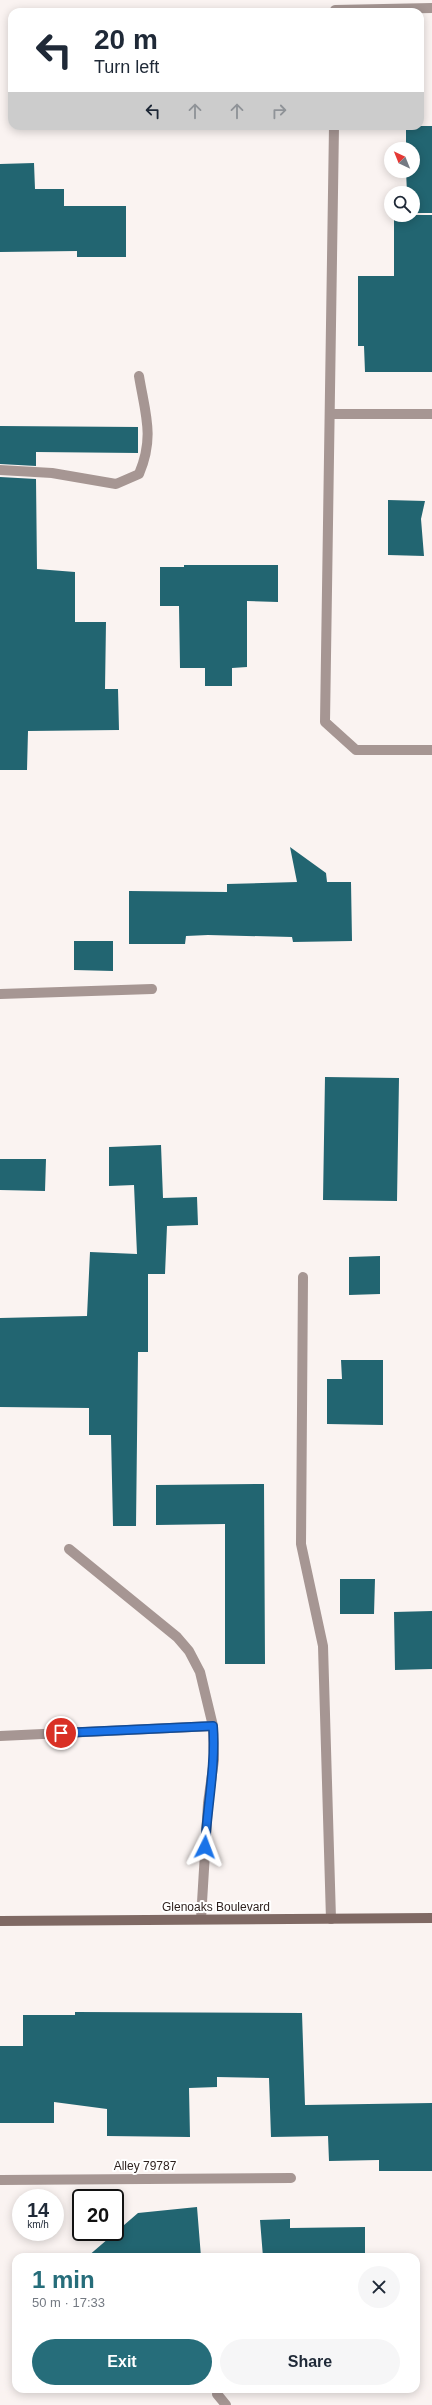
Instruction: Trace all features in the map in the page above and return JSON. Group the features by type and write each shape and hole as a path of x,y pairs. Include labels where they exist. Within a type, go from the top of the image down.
{"main road":[{"name":"Glenoaks Boulevard","path":"0,1921 432,1918"}],"street":[{"path":"335,7 432,8"},
{"path":"334,130 325,722 356,750 432,750"},
{"path":"0,470 52,473 116,484 139,474 147,455 149,435 140,376"},
{"path":"330,414 432,414"},
{"path":"0,994 152,989"},
{"path":"302,1277 301,1544 323,1646 331,1919"},
{"path":"69,1549 177,1637 189,1651 200,1672 213,1726 214,1760 208,1803 201,1919"},
{"path":"0,1736 213,1726"},
{"name":"Alley 79787","path":"0,2180 291,2178"},
{"path":"218,2394 226,2405"}],"building":[{"path":"424,126 432,126 432,213 420,213 420,186 407,186 406,178 420,178 420,142 406,142 406,130 424,130"},
{"path":"34,163 35,189 64,189 64,206 126,206 126,257 77,257 77,251 0,252 0,164"},
{"path":"420,215 432,215 432,372 365,372 364,346 358,346 358,276 394,276 394,222 420,222"},
{"path":"0,426 138,427 138,453 36,452 36,466 0,464"},
{"path":"0,477 36,479 37,569 75,572 75,622 106,622 105,689 118,689 119,730 28,731 27,770 0,770"},
{"path":"388,500 425,501 421,519 424,556 388,555"},
{"path":"184,565 278,565 278,602 247,601 247,667 232,668 232,686 205,686 205,668 180,668 179,606 160,606 160,567 184,567"},
{"path":"290,847 326,873 327,882 351,882 352,941 293,942 292,937 208,935 186,936 185,944 129,944 129,891 227,892 227,884 297,882"},
{"path":"74,941 113,941 113,971 74,970"},
{"path":"325,1077 399,1078 397,1201 323,1200"},
{"path":"161,1145 163,1198 197,1197 198,1225 167,1226 165,1274 148,1274 148,1352 138,1352 136,1526 113,1526 111,1435 89,1435 89,1408 0,1407 0,1318 87,1316 90,1252 137,1254 134,1185 109,1186 109,1147"},
{"path":"0,1159 46,1159 45,1191 0,1190"},
{"path":"380,1256 380,1294 349,1295 349,1257"},
{"path":"341,1360 383,1360 383,1425 327,1424 327,1379 342,1379"},
{"path":"264,1484 265,1664 225,1664 225,1524 156,1525 156,1485"},
{"path":"340,1579 375,1579 374,1614 340,1614"},
{"path":"432,1611 432,1669 395,1670 394,1612"},
{"path":"75,2012 302,2013 305,2105 432,2103 432,2171 379,2171 379,2160 329,2161 328,2136 271,2137 269,2078 217,2077 217,2087 189,2088 190,2137 107,2136 107,2109 54,2102 54,2123 0,2123 0,2046 23,2046 23,2015 75,2015"},
{"path":"197,2207 201,2253 92,2253 106,2241 124,2241 124,2225 138,2213"},
{"path":"290,2219 290,2228 365,2227 365,2253 263,2253 260,2220"}],"route":[{"path":"61,1733 213,1726 214,1760 208,1803 205,1847"}]}
